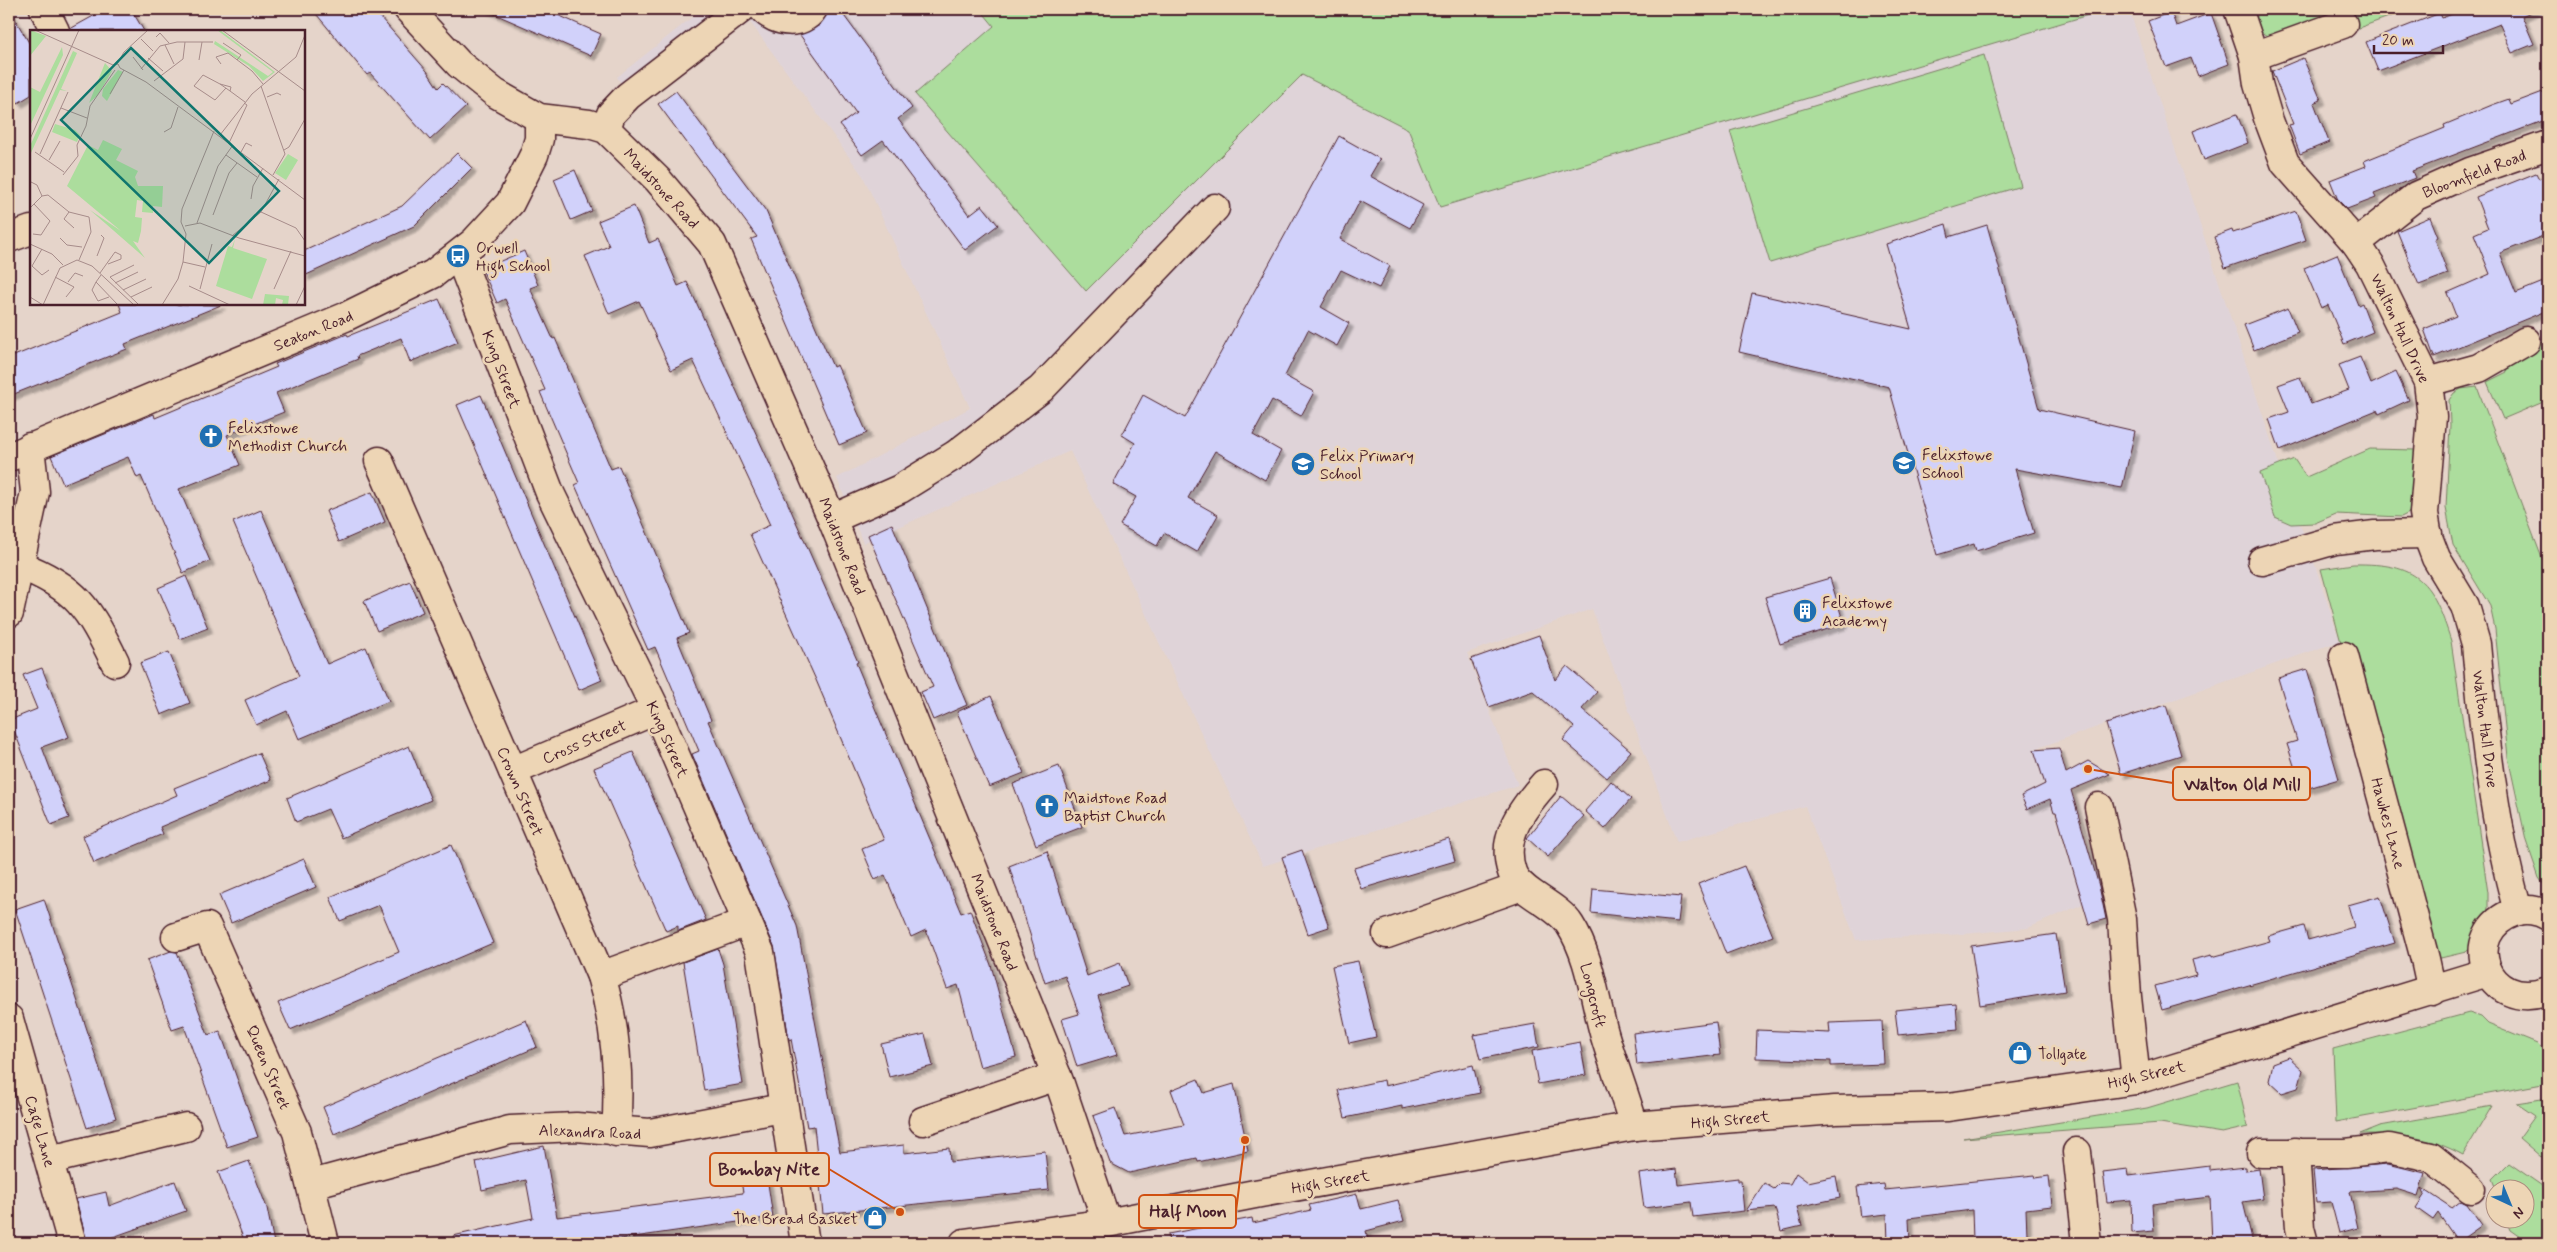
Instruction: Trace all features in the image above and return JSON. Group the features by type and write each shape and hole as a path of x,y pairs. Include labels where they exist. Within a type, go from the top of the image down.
{"street":[{"path":"44,9 54,30"},
{"path":"408,9 459,64 495,94 539,118 590,124 606,129 611,114 628,96 742,9"},
{"path":"763,9 779,20 796,20 813,9"},
{"name":"Walton Hall Drive","path":"2238,9 2254,56 2265,109 2285,163 2356,243 2370,264 2428,382 2432,417 2424,513 2428,534 2436,558 2458,591 2471,624 2476,644 2486,745 2501,845 2518,911"},
{"path":"2254,56 2343,24"},
{"name":"Seaton Road","path":"19,452 344,317 416,284 459,256 487,230 519,189 539,139 539,118"},
{"name":"Maidstone Road","path":"606,129 658,180 712,244 832,518 1057,1076 1107,1223"},
{"name":"Bloomfield Road","path":"2356,243 2416,196 2470,172 2548,145"},
{"path":"832,518 900,489 916,480 955,455 1041,389 1215,208"},
{"path":"9,238 30,230"},
{"name":"King Street","path":"459,256 550,493 656,710 760,952 782,1108 805,1243"},
{"path":"2428,382 2479,368 2526,341"},
{"path":"9,613 35,492 19,452"},
{"name":"Crown Street","path":"379,461 601,976 609,1006 616,1055 618,1097 616,1132"},
{"path":"2262,561 2335,540 2375,535 2428,534"},
{"path":"19,565 44,574 79,600 97,625 114,662"},
{"name":"Hawkes Lane","path":"2344,656 2426,960 2432,991"},
{"name":"Cross Street","path":"513,771 656,710"},
{"path":"1387,934 1522,886 1512,873 1509,854 1513,826 1525,805 1544,784"},
{"path":"2099,807 2122,919 2127,997 2136,1080"},
{"name":"Longcroft","path":"1522,886 1545,900 1569,923 1583,948 1604,1034 1634,1126"},
{"path":"2548,916 2531,910 2518,911 2506,915 2496,923 2488,934 2484,946 2484,959 2488,972 2496,983 2507,992 2521,996 2535,996 2548,991"},
{"path":"601,976 747,922"},
{"name":"Queen Street","path":"176,937 206,927 297,1132 312,1184 325,1243"},
{"name":"High Street","path":"964,1243 1007,1241 1634,1126 1836,1110 1948,1107 2136,1080 2432,991 2488,972"},
{"name":"Cage Lane","path":"9,1019 72,1243"},
{"path":"923,1121 1057,1076"},
{"name":"Alexandra Road","path":"312,1184 510,1130 576,1127 616,1132 650,1133 782,1108"},
{"path":"50,1160 186,1127"},
{"path":"2260,1153 2346,1153 2389,1148 2431,1157 2470,1189"},
{"path":"2077,1152 2087,1243"},
{"path":"2295,1152 2300,1228 2304,1243"}],"shaded area":[{"name":"Felixstowe School","path":"697,9 2129,9 2294,510 2309,547 2340,641 2035,749 2083,904 2028,928 1964,934 1856,940 1805,806 1677,842 1592,609 1467,653 1518,785 1263,866 1070,451 863,543 837,478 970,408 863,176 750,22 634,105 617,77 700,11"}],"green space":[{"path":"980,9 2101,9 2102,11 1440,207 1408,129 1302,75 1086,291 915,94 994,26"},
{"path":"2256,9 2411,9 2350,31 2269,37 2259,30 2256,25"},
{"path":"1984,55 2021,186 1770,263 1730,131"},
{"path":"2548,339 2548,400 2503,419 2487,382 2507,372 2503,363"},
{"path":"2477,387 2548,574 2548,890 2539,878 2526,840 2508,757 2495,629 2490,606 2453,545 2446,508 2450,425 2449,400 2454,393 2461,389"},
{"path":"2370,449 2416,450 2409,513 2401,517 2336,514 2315,523 2291,524 2275,517 2260,473 2294,459 2306,477"},
{"path":"2353,564 2393,567 2408,572 2420,580 2429,590 2437,604 2451,641 2488,893 2488,908 2482,938 2466,952 2428,961 2321,569"},
{"path":"2469,1013 2481,1017 2488,1024 2537,1044 2544,1051 2548,1083 2336,1122 2333,1049"},
{"path":"2237,1081 2248,1127 2222,1133 2160,1123 1963,1138 2147,1108"},
{"path":"2548,1098 2548,1163 2519,1138 2535,1116 2516,1103"},
{"path":"2492,1106 2463,1155 2438,1144 2413,1137 2360,1134 2380,1126"},
{"path":"2509,1163 2534,1180 2493,1180"},
{"path":"2534,1180 2548,1190 2548,1243 2522,1243 2521,1237 2511,1230 2534,1230"}],"building":[{"path":"9,9 30,44 30,96 18,103 9,86"},
{"path":"106,9 131,9 143,30 70,30"},
{"path":"312,9 373,9 427,71 438,88 443,83 466,107 430,140 370,73 367,75"},
{"path":"483,9 544,9 601,34 591,56"},
{"path":"828,9 839,9 912,108 898,119 969,215 982,205 998,225 965,250 883,140 862,155 840,125 856,113 800,35 820,25"},
{"path":"2465,9 2537,9 2522,16 2534,44 2512,53 2500,24 2378,71 2366,42 2440,13 2442,18"},
{"path":"2171,12 2176,26 2211,13 2229,64 2198,76 2191,58 2166,67 2148,21"},
{"path":"2303,58 2321,100 2314,103 2329,142 2300,154 2289,125 2293,124 2272,71"},
{"path":"2548,90 2548,119 2412,171 2415,178 2374,194 2376,198 2347,209 2338,200 2330,180 2366,166 2364,161 2445,128 2444,125 2492,105 2509,99 2511,104"},
{"path":"676,91 766,211 833,367 837,365 867,433 839,445 751,239 757,237 658,104"},
{"path":"2237,114 2248,143 2204,160 2193,131"},
{"path":"1339,136 1380,159 1370,176 1423,205 1410,228 1360,201 1340,239 1390,266 1379,288 1341,270 1321,307 1349,323 1337,346 1308,330 1285,376 1314,392 1301,416 1272,400 1253,435 1281,451 1265,480 1215,451 1188,498 1218,515 1197,552 1164,533 1157,546 1120,525 1136,497 1113,484 1135,443 1122,435 1143,395 1185,418"},
{"path":"457,153 472,168 414,226 305,276 305,251 402,206"},
{"path":"575,170 592,211 571,220 554,179"},
{"path":"2536,173 2539,179 2548,175 2548,234 2500,253 2516,293 2548,280 2548,310 2434,357 2424,329 2456,316 2447,293 2490,274 2474,234 2488,228 2476,197"},
{"path":"634,206 649,243 658,239 678,286 687,282 789,506 858,662 856,663 961,913 970,910 991,965 1016,1057 980,1067 958,985 947,989 926,930 911,937 885,875 875,880 862,849 884,840 816,680 750,534 770,525 693,360 671,370 639,301 609,314 585,256 609,246 598,221"},
{"path":"2296,211 2306,240 2225,268 2214,237 2232,230 2233,233"},
{"path":"2430,217 2438,237 2435,239 2448,274 2419,285 2397,231"},
{"name":"Felixstowe School","path":"1946,224 1949,237 1987,225 2039,409 2135,431 2122,488 2015,469 2034,533 1976,551 1974,544 1937,555 1889,387 1739,352 1752,293 1911,329 1886,244"},
{"path":"524,251 538,285 530,288 553,339 555,338 611,469 619,466 689,633 677,638 711,720 708,721 797,926 840,1152 904,1145 904,1153 949,1148 950,1162 1045,1151 1049,1190 823,1214 814,1126 807,1127 791,1039 789,1040 774,946 692,754 699,751 655,647 648,650 575,485 579,483 540,392 545,390 505,299 497,303 482,269"},
{"path":"2337,254 2358,305 2362,303 2373,332 2344,344 2328,305 2321,308 2304,268"},
{"path":"439,299 458,342 410,362 401,338 357,356 358,359 276,393 284,412 227,435 240,465 179,489 210,561 183,573 141,476 137,478 128,457 63,484 51,456 154,414 155,418 277,367 275,364"},
{"path":"119,305 221,305 125,344 127,349 9,396 9,358 122,312"},
{"path":"2288,308 2298,332 2254,350 2244,325"},
{"path":"2360,357 2371,384 2396,372 2409,400 2379,414 2377,410 2280,450 2269,419 2289,412 2278,385 2300,377 2311,404 2349,390 2339,365"},
{"path":"481,395 602,680 579,690 457,405"},
{"path":"372,492 385,522 339,542 326,511"},
{"path":"261,510 327,664 366,647 389,701 299,739 287,711 256,725 245,700 299,676 233,522"},
{"path":"892,524 967,705 933,720 921,692 933,687 868,535"},
{"path":"186,576 208,628 180,639 158,588"},
{"name":"Felixstowe Academy","path":"1830,578 1844,624 1780,644 1765,597"},
{"path":"410,581 423,612 377,631 364,601"},
{"path":"1539,635 1555,680 1567,666 1597,692 1582,709 1631,751 1607,778 1563,740 1574,727 1533,691 1489,707 1471,659"},
{"path":"169,652 190,703 161,715 140,663"},
{"path":"42,668 69,737 42,747 69,818 51,825 10,720 37,709 23,675"},
{"path":"2307,669 2339,779 2302,790 2287,744 2297,741 2278,678"},
{"path":"991,696 1024,773 989,787 957,712"},
{"path":"2166,705 2181,755 2121,774 2106,724"},
{"path":"409,746 431,800 341,838 328,809 296,822 287,798"},
{"path":"2059,748 2066,773 2088,761 2110,774 2071,790 2099,886 2106,919 2089,924 2056,812 2054,812 2050,799 2027,809 2021,796 2045,784 2034,750"},
{"path":"633,752 706,920 678,931 678,926 666,931 594,768"},
{"path":"259,753 271,780 160,827 163,834 94,863 83,836 177,795 174,788"},
{"name":"Maidstone Road Baptist Church","path":"1059,766 1082,827 1036,845 1013,784"},
{"path":"1611,781 1631,799 1605,829 1585,811"},
{"path":"1561,796 1584,816 1548,857 1527,838"},
{"path":"1449,839 1455,861 1361,889 1354,868"},
{"path":"451,845 493,943 290,1030 278,1003 399,952 379,905 340,921 330,897"},
{"path":"1302,850 1329,927 1308,934 1282,857"},
{"path":"1047,851 1087,976 1120,963 1128,986 1098,996 1117,1055 1077,1067 1062,1019 1079,1014 1065,976 1045,983 1009,866"},
{"path":"304,859 316,887 231,923 219,895"},
{"path":"1744,866 1773,936 1726,954 1698,884"},
{"path":"1593,889 1681,897 1678,922 1591,913"},
{"path":"2380,896 2395,943 2162,1010 2155,986 2196,975 2192,960 2212,955 2212,957 2270,941 2268,936 2304,926 2308,940 2354,927 2348,905"},
{"path":"44,899 116,1118 87,1128 15,909"},
{"path":"2056,934 2065,991 1980,1005 1971,946"},
{"path":"718,949 723,964 743,1084 704,1091 683,962"},
{"path":"171,951 177,952 208,1035 220,1031 258,1137 227,1147 184,1026 172,1030 147,960"},
{"path":"1358,961 1376,1037 1349,1043 1332,966"},
{"path":"1956,1004 1958,1029 1898,1035 1895,1010"},
{"path":"526,1020 537,1047 334,1134 323,1107"},
{"path":"1882,1021 1884,1064 1831,1066 1831,1061 1756,1058 1757,1030 1830,1033 1829,1023"},
{"path":"1716,1022 1720,1055 1637,1065 1633,1033"},
{"path":"1535,1024 1539,1047 1480,1059 1474,1035"},
{"path":"925,1034 933,1066 889,1077 881,1044"},
{"path":"1580,1042 1586,1075 1538,1084 1532,1051"},
{"path":"2289,1057 2303,1070 2298,1088 2282,1093 2269,1081 2273,1063"},
{"path":"1473,1065 1480,1093 1402,1109 1402,1106 1345,1118 1338,1090 1384,1080 1385,1086"},
{"path":"1198,1079 1204,1093 1234,1084 1248,1151 1198,1162 1197,1158 1129,1173 1110,1163 1093,1116 1115,1108 1125,1136 1184,1125 1171,1090"},
{"path":"544,1146 557,1217 743,1193 738,1161 764,1157 773,1217 592,1243 454,1243 453,1236 533,1218 526,1180 482,1190 476,1162"},
{"path":"249,1161 267,1208 274,1243 245,1243 218,1172"},
{"path":"2388,1164 2425,1173 2418,1196 2396,1189 2350,1192 2358,1228 2339,1233 2331,1202 2316,1203 2313,1170"},
{"path":"2210,1166 2210,1171 2246,1167 2246,1171 2259,1169 2263,1199 2243,1202 2253,1243 2212,1243 2210,1197 2152,1204 2154,1231 2132,1233 2131,1200 2107,1202 2103,1172 2128,1169 2129,1176"},
{"path":"1676,1169 1678,1185 1738,1178 1738,1181 1741,1181 1744,1211 1693,1217 1691,1202 1644,1208 1639,1174"},
{"path":"1796,1173 1808,1182 1836,1176 1840,1198 1797,1207 1802,1226 1781,1231 1775,1208 1746,1211 1764,1183 1774,1189 1780,1183 1790,1184"},
{"path":"2035,1175 2036,1178 2049,1176 2052,1206 2026,1209 2027,1235 1973,1241 1972,1210 1909,1218 1910,1243 1888,1243 1887,1214 1861,1217 1857,1187 1884,1184 1885,1190"},
{"path":"175,1181 186,1211 96,1243 87,1243 76,1199 106,1192 109,1206"},
{"path":"2422,1188 2452,1208 2461,1201 2467,1204 2482,1225 2458,1242 2438,1213 2433,1220 2416,1208 2425,1194"},
{"path":"1357,1194 1361,1209 1398,1200 1404,1221 1366,1231 1369,1243 1277,1243 1276,1239 1255,1243 1169,1243 1168,1234 1252,1218 1253,1223 1311,1210 1309,1205"}],"place":[{"name":"Orwell High School","path":"458,256"},
{"name":"Felixstowe Methodist Church","path":"211,436"},
{"name":"Felixstowe School","path":"1904,463"},
{"name":"Felix Primary School","path":"1303,464"},
{"name":"Felixstowe Academy","path":"1805,611"},
{"name":"Walton Old Mill","path":"2088,769"},
{"name":"Maidstone Road Baptist Church","path":"1047,806"},
{"name":"Tollgate","path":"2020,1053"},
{"name":"Half Moon","path":"1245,1140"},
{"name":"Bombay Nite","path":"900,1212"},
{"name":"The Bread Basket","path":"875,1218"}]}
